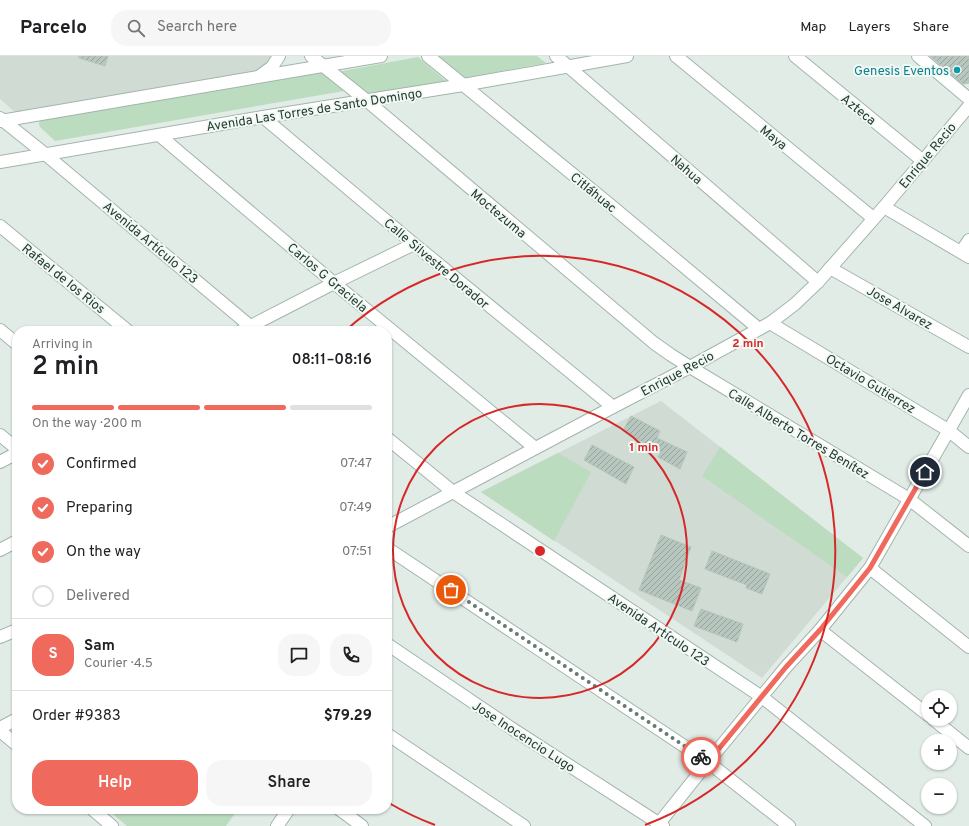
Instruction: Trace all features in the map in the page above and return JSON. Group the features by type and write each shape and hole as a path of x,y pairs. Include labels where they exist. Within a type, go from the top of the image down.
{"street":[{"path":"259,77 272,67 279,56"},
{"name":"Moctezuma","path":"311,56 366,100 635,328 671,355 690,366"},
{"path":"1,120 381,56"},
{"name":"Citláhuac","path":"428,56 759,329"},
{"name":"Nahua","path":"556,56 818,282"},
{"name":"Avenida Las Torres de Santo Domingo","path":"0,162 263,117 463,85 627,56"},
{"name":"Maya","path":"676,56 873,218"},
{"name":"Azteca","path":"795,56 923,161"},
{"path":"918,56 969,99"},
{"name":"Enrique Recio","path":"392,524 770,323 795,304 818,282 884,207 969,106"},
{"name":"Calle Silvestre Dorador","path":"263,117 414,244 613,406"},
{"name":"Avenida Artículo 123","path":"1,120 45,154 246,326"},
{"name":"Carlos G Graciela","path":"159,135 386,326"},
{"path":"884,207 965,254 969,240"},
{"name":"Rafael de los Rios","path":"0,226 122,326"},
{"path":"255,326 334,283 414,244"},
{"name":"Jose Alvarez","path":"830,268 969,347"},
{"name":"Octavio Gutierrez","path":"770,323 948,430 969,447"},
{"path":"0,330 12,340"},
{"name":"Carlos G Graciela","path":"392,331 535,448"},
{"name":"Calle Alberto Torres Benítez","path":"690,366 909,499 969,546"},
{"path":"660,825 708,762 786,667 820,630 870,568 969,395"},
{"path":"0,435 12,445"},
{"name":"Avenida Artículo 123","path":"392,442 454,492 762,697 925,826"},
{"path":"0,462 12,456"},
{"path":"0,550 12,544"},
{"path":"392,551 708,762 788,826"},
{"path":"870,568 969,647"},
{"path":"820,630 921,709"},
{"path":"0,637 12,632"},
{"name":"Jose Inocencio Lugo","path":"392,647 511,728 660,825"},
{"path":"0,728 12,722"},
{"path":"942,726 969,748"},
{"path":"0,731 12,741"},
{"path":"392,737 524,826"},
{"path":"98,814 112,826"},
{"path":"277,826 285,814"},
{"path":"346,814 362,826"}],"shaded area":[{"path":"0,56 274,56 264,70 16,113 0,99"},
{"path":"661,401 863,558 762,678 481,492"}],"green space":[{"path":"438,56 537,56 546,63 463,78"},
{"path":"418,57 446,81 367,95 337,72"},
{"path":"321,70 344,91 55,141 40,127 39,124 42,118"},
{"path":"720,447 863,558 847,577 702,476"},
{"path":"558,453 591,472 554,541 481,492"},
{"path":"113,814 234,814 226,826 127,826"}],"building":[{"path":"79,56 108,56 105,66 79,58"},
{"name":"Genesis Eventos","path":"930,56 969,56 969,83 963,84"},
{"path":"631,416 660,431 657,438 687,452 680,469 658,457 661,452 623,431"},
{"path":"592,445 634,467 626,484 584,460"},
{"path":"661,535 691,547 679,580 701,588 692,611 639,590"},
{"path":"712,551 770,574 762,594 746,588 747,585 705,569"},
{"path":"701,609 743,624 737,642 694,626"}],"way so far":[{"path":"451,590 701,757"}],"place":[{"name":"Genesis Eventos","path":"957,70"}],"route":[{"path":"701,757 708,762 786,667 820,630 870,568 925,472"}]}
